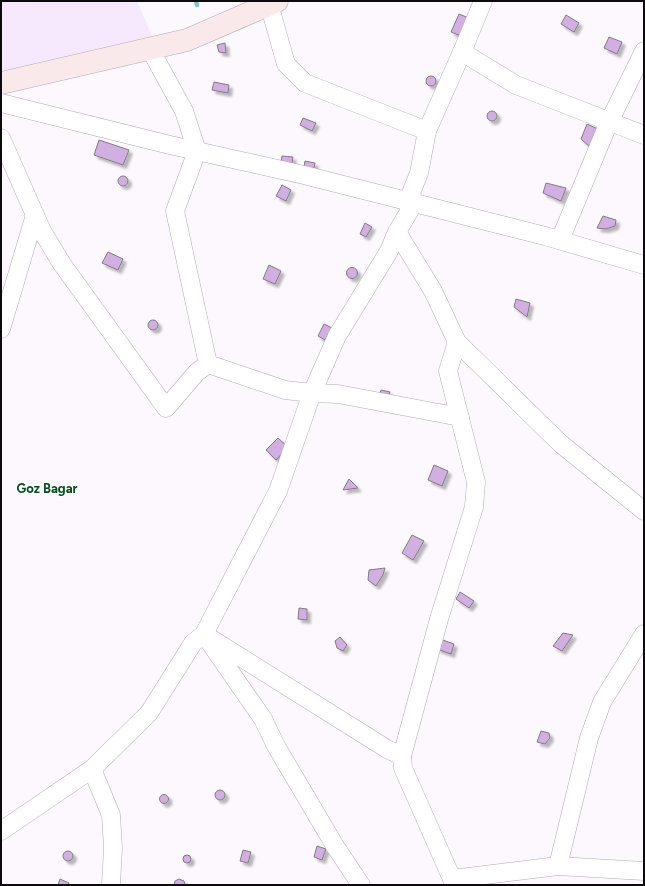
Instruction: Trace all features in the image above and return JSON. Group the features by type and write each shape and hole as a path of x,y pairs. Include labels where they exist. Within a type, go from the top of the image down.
{"main road":[{"path":"1,83 186,40 271,2"}],"street":[{"path":"1,831 92,769 149,713 193,644 204,634 278,491 312,393 337,336 389,251 397,232 414,203 411,193 419,173 427,131 483,1"},
{"path":"271,2 286,64 305,83 427,131"},
{"path":"150,48 184,111 197,151 175,211 208,364"},
{"path":"560,240 609,122 644,51"},
{"path":"462,52 516,85 644,135"},
{"path":"1,103 197,151 304,175 560,240 644,265"},
{"path":"1,138 42,231 62,264 166,408 197,372 208,364"},
{"path":"1,329 35,215"},
{"path":"397,232 433,290 457,342 561,444 644,511"},
{"path":"457,342 448,371 476,482 474,507 439,619 402,756 403,768 453,882 558,866 644,871"},
{"path":"208,364 285,390 338,394 460,417"},
{"path":"204,634 387,749 402,756"},
{"path":"204,634 263,719 276,746 331,840 361,885"},
{"path":"558,866 589,738 602,702 644,634"},
{"path":"92,769 111,815 111,885"}],"shaded area":[{"path":"1,1 137,1 153,38 1,73"}],"building":[{"path":"459,14 469,18 461,36 451,32"},
{"path":"566,15 579,23 574,32 561,24"},
{"path":"609,37 622,42 617,54 604,48"},
{"path":"225,43 226,53 219,52 217,45"},
{"path":"431,76 436,81 431,86 426,81"},
{"path":"214,82 229,85 228,93 212,90"},
{"path":"490,111 494,111 496,112 496,120 490,121 487,118 487,114"},
{"path":"303,118 316,123 312,131 300,125"},
{"path":"587,124 598,129 590,147 581,139"},
{"path":"99,140 129,150 123,165 94,155"},
{"path":"282,156 293,157 291,169 280,168"},
{"path":"305,161 315,163 313,174 303,172"},
{"path":"121,176 125,176 128,181 125,186 121,186 118,183 118,179"},
{"path":"546,183 566,188 561,201 543,193"},
{"path":"282,185 291,190 286,201 276,196"},
{"path":"603,216 616,220 615,226 606,229 597,228"},
{"path":"365,223 372,227 366,237 360,234"},
{"path":"108,252 123,259 118,270 102,263"},
{"path":"269,265 281,271 275,284 263,279"},
{"path":"350,268 354,268 356,269 356,277 350,278 347,275 347,271"},
{"path":"516,299 530,303 527,317 514,307"},
{"path":"151,320 155,320 157,321 157,329 151,330 148,327 148,323"},
{"path":"324,324 332,328 325,340 318,336"},
{"path":"381,390 390,392 387,401 378,398"},
{"path":"278,438 288,447 276,460 266,450"},
{"path":"434,465 448,471 442,486 428,480"},
{"path":"349,479 358,488 343,490"},
{"path":"412,535 424,541 413,560 402,553"},
{"path":"385,568 383,575 376,586 368,580 369,570"},
{"path":"460,592 474,601 469,608 456,599"},
{"path":"299,608 307,609 307,620 298,619"},
{"path":"563,633 573,635 562,651 553,646"},
{"path":"340,637 347,645 343,651 337,648 335,641"},
{"path":"440,639 454,644 451,654 437,649"},
{"path":"541,731 549,733 550,738 545,744 537,742"},
{"path":"218,790 222,790 224,791 224,799 218,800 215,797 215,793"},
{"path":"164,794 169,799 164,804 159,799"},
{"path":"317,846 326,849 322,860 314,857"},
{"path":"243,850 251,852 248,863 240,861"},
{"path":"66,851 70,851 72,852 72,860 66,861 63,858 63,854"},
{"path":"185,855 189,855 191,859 189,863 185,863 183,861 183,857"},
{"path":"60,879 69,883 68,885 58,885"},
{"path":"179,879 184,881 185,885 174,885 175,881"}],"waterway":[{"path":"196,1 197,5"}],"district":[{"name":"Goz Bagar","path":"47,488"}]}
